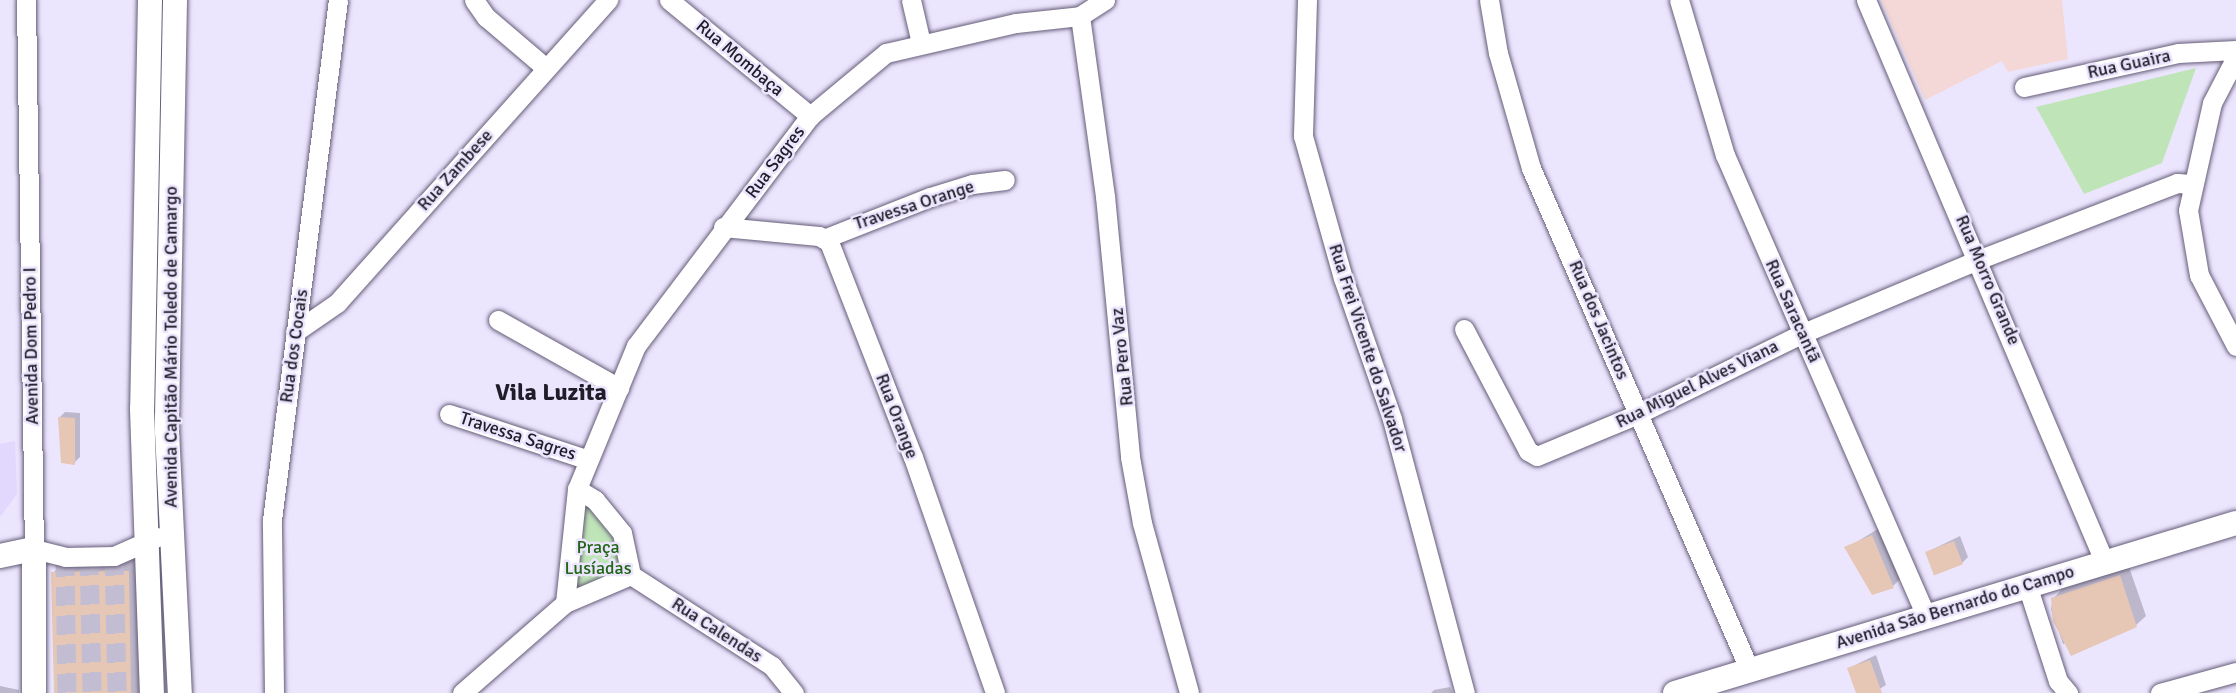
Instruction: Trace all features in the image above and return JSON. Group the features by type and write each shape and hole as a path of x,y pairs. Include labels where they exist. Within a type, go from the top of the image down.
{"main road":[{"name":"Avenida Capitão Mário Toledo de Camargo","path":"150,0 142,409 152,693"},
{"name":"Avenida Capitão Mário Toledo de Camargo","path":"175,0 167,411 170,531 180,693"},
{"name":"Avenida São Bernardo do Campo","path":"1675,693 2236,523"},
{"path":"0,556 34,549"},
{"name":"Avenida Dom Pedro I","path":"34,549 34,693"}],"street":[{"name":"Avenida Dom Pedro I","path":"26,0 34,549"},
{"name":"Rua dos Cocais","path":"274,693 272,520 338,0"},
{"path":"474,0 486,17 546,68"},
{"name":"Rua Zambese","path":"295,332 337,303 608,0"},
{"name":"Rua Mombaça","path":"669,0 810,116"},
{"path":"911,0 921,43"},
{"name":"Rua Sagres","path":"577,489 586,459 636,346 723,227 810,116 886,53 1016,23 1080,16 1105,0"},
{"name":"Rua Frei Vicente do Salvador","path":"1307,0 1303,136 1343,278 1392,419 1465,693"},
{"name":"Rua dos Jacintos","path":"1489,0 1498,53 1531,168 1750,671"},
{"name":"Rua Saracantã","path":"1679,0 1724,155 1926,616"},
{"name":"Rua Morro Grande","path":"1867,0 1980,259 2104,561"},
{"name":"Rua Pero Vaz","path":"1080,16 1105,196 1130,457 1142,523 1189,693"},
{"name":"Rua Guaira","path":"2024,87 2178,53 2236,50"},
{"path":"2236,57 2212,103 2191,184 2188,211 2199,275 2236,346"},
{"name":"Travessa Orange","path":"826,238 837,230 930,197 972,184 1005,180"},
{"name":"Rua Miguel Alves Viana","path":"1464,329 1528,452 1537,456 1638,414 1802,333 1980,259 2177,183 2191,184"},
{"path":"723,227 826,238"},
{"name":"Rua Orange","path":"826,238 913,457 995,693"},
{"path":"498,320 619,388"},
{"name":"Travessa Sagres","path":"449,414 586,459"},
{"path":"462,693 565,603 632,575 622,533 595,500 577,489 565,603"},
{"path":"34,549 65,557 114,556 170,531"},
{"name":"Rua Calendas","path":"632,575 772,666 794,693"},
{"path":"2027,585 2058,681 2068,693"},
{"path":"2160,693 2236,672"}],"shaded area":[{"path":"1881,0 2062,0 2068,59 2008,72 2002,61 1925,100"},
{"path":"15,441 17,494 0,517 0,444"}],"green space":[{"path":"2196,68 2162,163 2084,194 2036,107"},
{"name":"Praça Lusíadas","path":"584,503 614,537 622,570 575,591"}],"building":[{"path":"58,417 75,418 75,465 61,463"},
{"path":"1872,535 1894,588 1872,595 1844,547"},
{"path":"1954,541 1963,564 1934,575 1925,552"},
{"path":"129,571 131,693 54,693 51,572"},
{"path":"2120,575 2137,627 2071,656 2053,621 2051,598"},
{"path":"1870,660 1882,693 1856,693 1847,668"}],"tunnel":[{"path":"89,556 92,693"},
{"path":"114,556 117,693"},
{"path":"65,557 67,693"}],"district":[{"name":"Vila Luzita","path":"551,393"}]}
